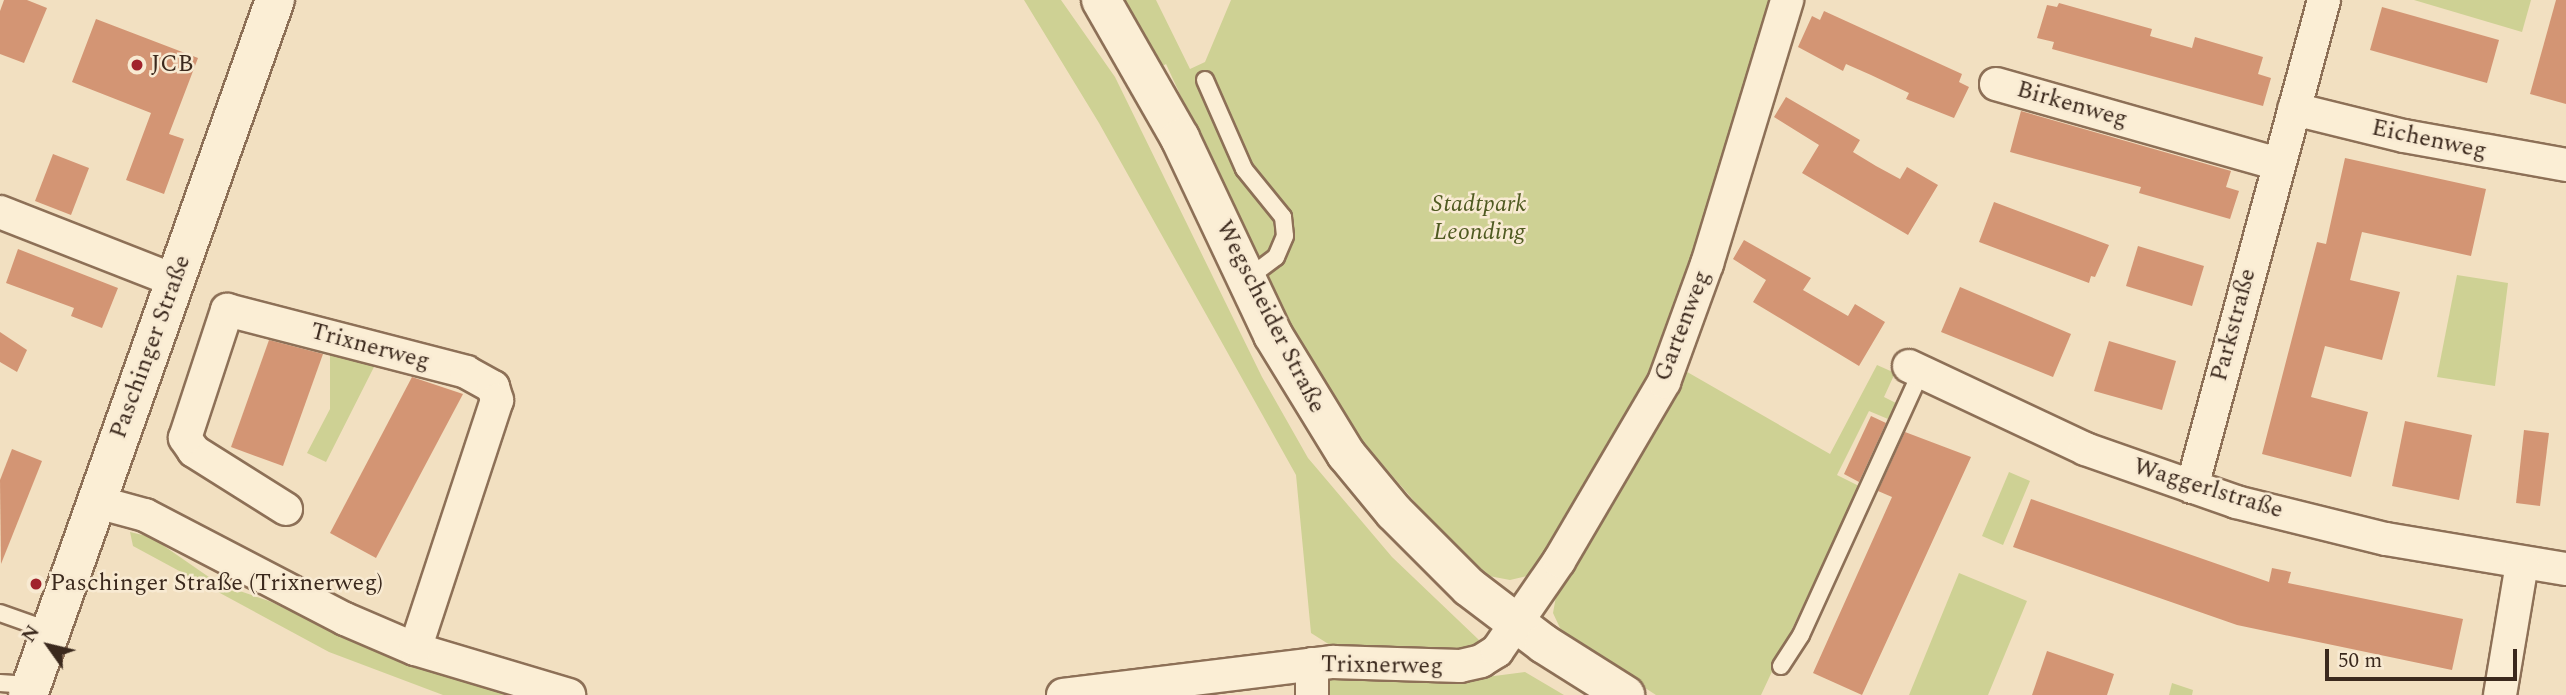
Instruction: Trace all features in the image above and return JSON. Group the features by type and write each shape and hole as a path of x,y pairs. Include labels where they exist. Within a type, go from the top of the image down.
{"street":[{"name":"Paschinger Straße","path":"20,688 51,631 275,0"},
{"name":"Wegscheider Straße","path":"1101,0 1180,138 1247,278 1310,400 1346,454 1427,548 1518,624 1625,695"},
{"name":"Gartenweg","path":"1518,624 1668,371 1707,264 1787,0"},
{"name":"Parkstraße","path":"2192,487 2324,0"},
{"name":"Birkenweg","path":"1996,84 2279,164"},
{"name":"Eichenweg","path":"2294,109 2404,136 2566,165"},
{"path":"0,212 176,281"},
{"name":"Trixnerweg","path":"286,509 194,451 185,438 227,310 466,372 493,387 498,400 415,649"},
{"name":"Waggerlstraße","path":"1915,369 2085,449 2192,487 2386,539 2522,564 2566,569"},
{"path":"97,502 145,515 335,614 415,649 569,695"},
{"path":"2500,695 2522,564"},
{"name":"Trixnerweg","path":"1063,695 1312,680 1359,661 1460,666 1481,662 1497,651 1518,624"}],"lane":[{"path":"1205,80 1244,169 1283,217 1285,236 1276,257 1247,278"},
{"path":"1781,666 1801,635 1915,369"},
{"path":"0,613 51,631"}],"green space":[{"path":"1024,0 1061,0 1115,77 1262,377 1308,458 1392,557 1479,640 1473,649 1434,657 1330,645 1311,633 1296,475 1099,123"},
{"name":"Stadtpark Leonding","path":"1122,0 1156,0 1190,69 1205,62 1231,0 1775,0 1663,364 1548,562 1527,576 1510,580 1489,576 1434,524 1357,435 1328,396 1273,296 1166,64 1161,67"},
{"path":"2414,0 2531,0 2522,32"},
{"path":"2457,275 2508,283 2495,386 2437,377"},
{"path":"330,354 375,365 326,462 307,453 330,409"},
{"path":"1877,365 1895,373 1884,397 1896,403 1888,419 1869,411 1837,475 1859,486 1761,695 1656,695 1571,640 1560,628 1553,613 1558,585 1682,369 1830,454"},
{"path":"2009,472 2030,481 2003,545 1982,536"},
{"path":"130,532 151,537 219,584 269,601 405,663 516,695 443,695 329,652 133,546"},
{"path":"1959,573 2027,601 1988,695 1909,695"},
{"path":"1525,672 1564,695 1325,695 1330,677 1448,682"},
{"path":"2172,683 2193,690 2192,695 2169,695"}],"building":[{"path":"4,0 27,0 47,8 24,63 0,54 0,11"},
{"path":"2556,0 2566,0 2566,104 2530,94"},
{"path":"2059,3 2152,29 2150,36 2192,48 2195,37 2263,57 2258,74 2271,78 2263,106 2052,49 2054,42 2037,38 2047,5 2057,7"},
{"path":"2382,7 2499,40 2487,83 2370,50"},
{"path":"1824,11 1962,74 1959,82 1969,87 1954,118 1906,99 1909,93 1871,75 1846,64 1843,71 1798,47 1812,16 1820,20"},
{"name":"JCB","path":"96,19 198,58 169,134 184,139 164,194 126,180 151,113 72,82"},
{"path":"1786,97 1860,140 1853,152 1876,166 1900,179 1907,167 1938,185 1908,235 1802,173 1819,145 1774,117"},
{"path":"2021,111 2231,171 2226,187 2239,191 2230,219 2139,193 2141,187 2010,152"},
{"path":"53,154 89,168 71,215 35,201"},
{"path":"2345,158 2486,189 2471,256 2362,232 2350,280 2400,292 2382,360 2325,346 2311,397 2368,412 2351,477 2262,454 2317,242 2326,244"},
{"path":"1994,202 2109,245 2095,277 2091,276 2089,283 1979,242"},
{"path":"1744,240 1811,278 1803,290 1848,316 1855,304 1885,322 1859,366 1753,302 1766,280 1733,259"},
{"path":"2138,246 2204,266 2192,306 2126,286"},
{"path":"18,249 118,288 102,328 71,316 74,308 6,283"},
{"path":"1960,287 2071,334 2053,377 1941,332"},
{"path":"0,332 27,350 17,372 0,362"},
{"path":"269,340 323,354 283,466 231,447"},
{"path":"2109,341 2176,361 2162,410 2094,391"},
{"path":"412,377 463,394 376,558 330,533"},
{"path":"1871,416 1886,423 1859,482 1844,474"},
{"path":"2405,421 2472,435 2459,500 2392,486"},
{"path":"2524,430 2549,433 2540,506 2516,503"},
{"path":"1905,432 1971,457 1862,695 1813,673 1892,497 1878,491"},
{"path":"12,449 42,461 1,564 0,480"},
{"path":"2031,499 2269,582 2272,568 2291,572 2288,583 2463,619 2452,670 2237,625 2013,547"},
{"path":"2047,651 2114,674 2107,695 2032,695"}],"place":[{"name":"JCB","path":"137,65"},
{"name":"Paschinger Straße (Trixnerweg)","path":"36,584"}]}
